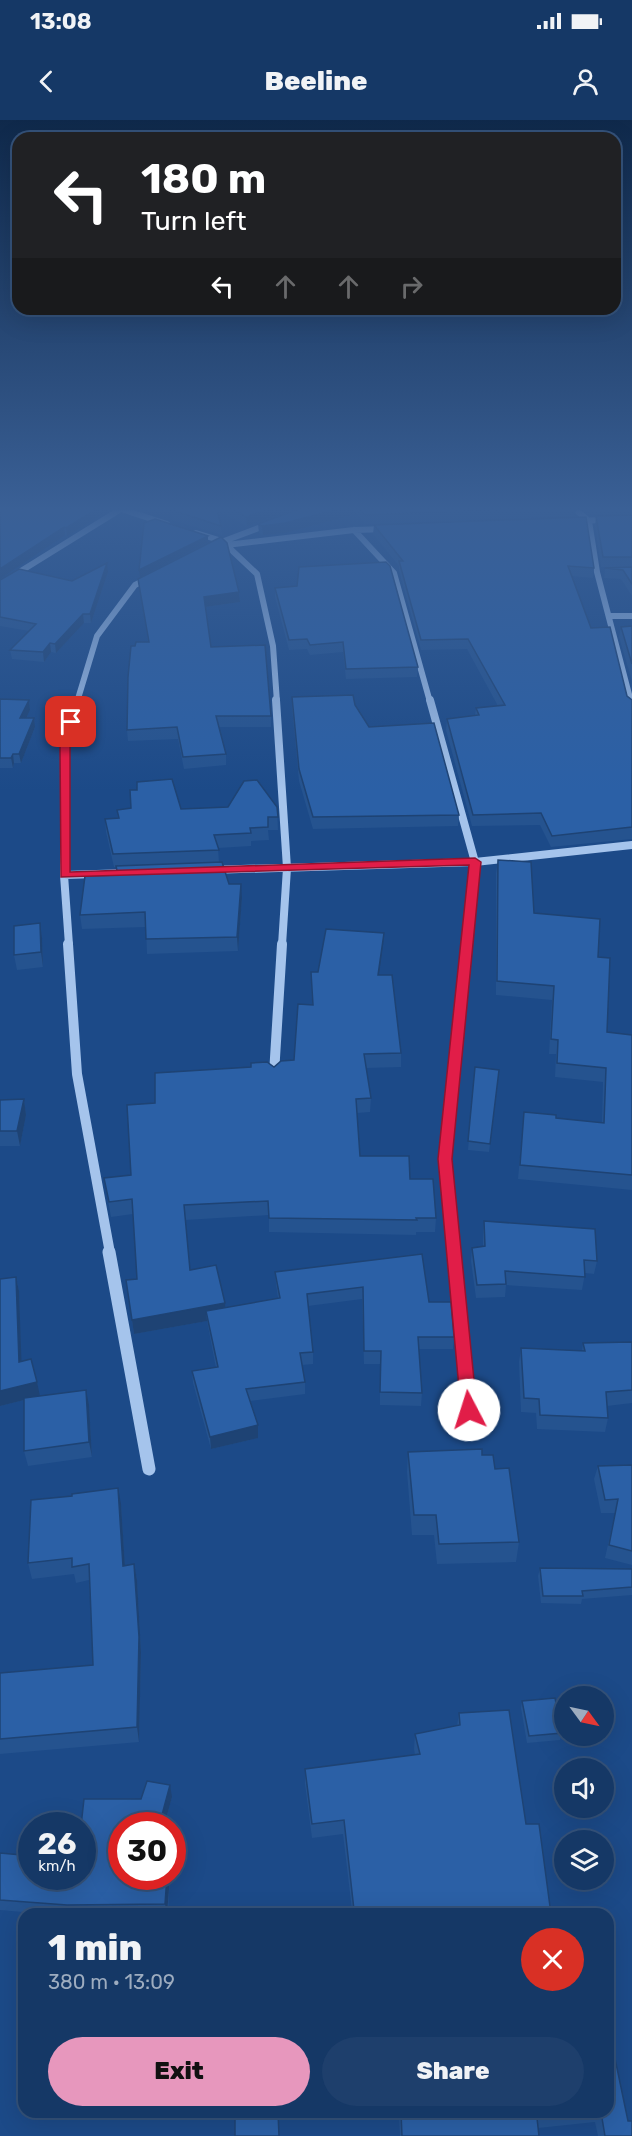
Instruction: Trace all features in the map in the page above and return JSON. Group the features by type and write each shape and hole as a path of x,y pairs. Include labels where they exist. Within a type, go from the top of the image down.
{"street":[{"path":"122,603 97,636 65,744 64,875 77,1074 149,1468"},
{"path":"263,603 273,646 287,868 274,1074"},
{"path":"402,603 475,862 445,1159 469,1410"},
{"path":"605,603 632,706"},
{"path":"609,616 632,616"},
{"path":"205,871 475,862 632,845"},
{"path":"64,875 135,873"}],"building":[{"path":"0,603 94,603 90,614 83,614 55,644 50,643 43,652 10,650 36,624 0,617"},
{"path":"142,603 205,603 211,647 265,645 271,716 216,716 226,754 183,757 177,727 127,730 131,646 135,646 136,642 149,642"},
{"path":"279,603 400,603 418,667 346,669 343,642 310,645 307,639 289,640"},
{"path":"411,603 582,603 591,628 610,627 627,696 632,700 632,827 552,836 541,813 473,815 447,719 479,715 476,708 505,705 468,639 421,640"},
{"path":"632,626 632,664 621,627"},
{"path":"353,695 355,705 369,727 434,723 459,815 313,817 299,769 292,697"},
{"path":"0,699 29,700 20,718 34,718 19,754 13,754 11,758 0,758"},
{"path":"172,779 181,809 228,807 244,781 257,780 277,807 278,817 268,817 268,827 250,828 251,833 214,835 219,850 113,854 105,819 119,818 117,810 131,808 130,790 137,790 137,782"},
{"path":"498,860 531,862 534,913 600,919 598,957 610,958 607,1032 632,1035 632,1175 520,1165 524,1112 604,1123 606,1068 557,1063 558,1040 551,1039 554,986 497,981"},
{"path":"222,862 229,884 241,884 237,937 146,939 145,912 80,915 85,876 118,875 116,866"},
{"path":"40,923 41,952 14,955 14,926"},
{"path":"326,929 384,933 378,975 392,975 401,1053 364,1054 371,1098 356,1099 360,1156 409,1156 410,1179 433,1179 436,1218 416,1218 417,1220 269,1218 268,1201 184,1205 190,1270 216,1265 225,1303 132,1320 126,1280 137,1279 132,1199 109,1202 104,1178 131,1175 127,1105 155,1103 155,1073 251,1067 251,1063 267,1062 274,1067 281,1061 294,1060 298,1004 313,1005 311,972 318,972"},
{"path":"475,1067 499,1070 490,1144 468,1141"},
{"path":"24,1099 17,1131 0,1131 0,1100"},
{"path":"484,1221 595,1229 597,1261 584,1260 585,1277 505,1271 506,1284 477,1285 472,1248 485,1246"},
{"path":"422,1254 429,1302 451,1302 454,1337 418,1337 422,1393 380,1392 381,1351 364,1351 363,1287 307,1294 313,1352 300,1353 305,1382 246,1389 258,1425 210,1437 192,1371 218,1367 206,1311 280,1298 275,1272"},
{"path":"16,1277 19,1362 31,1359 37,1382 0,1391 0,1279"},
{"path":"632,1342 632,1390 606,1392 608,1418 540,1415 539,1399 524,1398 521,1348 585,1351 583,1343"},
{"path":"86,1390 89,1442 24,1451 24,1398"},
{"path":"482,1449 482,1455 493,1455 495,1469 509,1468 519,1542 439,1544 436,1515 414,1515 408,1452"},
{"path":"632,1465 632,1551 609,1545 618,1499 605,1500 598,1466"},
{"path":"118,1488 123,1566 134,1564 139,1637 137,1727 0,1739 0,1673 93,1665 89,1564 72,1567 72,1558 28,1563 31,1500"},
{"path":"540,1568 632,1569 632,1587 582,1591 583,1596 543,1596"},
{"path":"554,1698 554,1734 529,1736 522,1701"},
{"path":"509,1710 526,1824 539,1824 550,1908 354,1908 344,1820 312,1824 305,1769 420,1754 415,1734 460,1725 459,1713"},
{"path":"147,1781 170,1785 163,1812 108,1812 108,1890 166,1890 165,1904 67,1905 0,1900 0,1853 18,1855 18,1890 96,1890 96,1812 83,1812 84,1799 141,1799"},
{"path":"614,2054 628,2121 632,2121 632,2136 605,2136 602,2118 614,2118"},
{"path":"235,2118 278,2118 279,2136 235,2136"},
{"path":"401,2118 537,2118 539,2136 402,2136"}],"route":[{"path":"71,722 65,744 64,875 475,862 445,1159 469,1410"}]}
